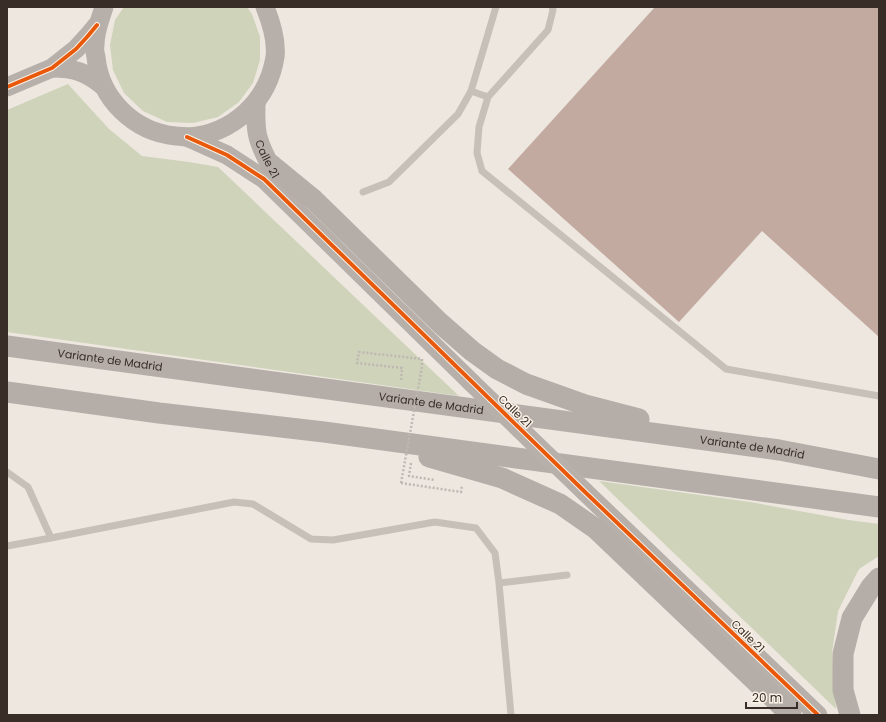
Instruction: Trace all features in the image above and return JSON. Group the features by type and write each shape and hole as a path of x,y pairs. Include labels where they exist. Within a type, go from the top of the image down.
{"main road":[{"path":"270,164 314,200 440,323 472,351 497,369 526,384 585,405 624,416 779,450"},
{"name":"Variante de Madrid","path":"7,346 779,450 879,469"},
{"path":"7,392 159,413 324,432 879,507"},
{"path":"324,432 439,459 502,478 560,504 596,529 791,715"},
{"path":"850,715 843,690 843,654 852,618 871,587 879,578"}],"street":[{"path":"103,86 97,66 94,46 97,26 104,7"},
{"path":"52,68 66,68 79,71 92,77 103,86 115,103 129,118 147,128 167,135 187,137 213,132 236,121 256,103 268,81 275,56 274,32 265,7"},
{"path":"7,87 52,68 88,38 97,26"},
{"name":"Calle 21","path":"256,103 255,120 258,137 264,153 295,210"},
{"name":"Calle 21","path":"187,137 227,155 264,179 471,382 818,715"}],"lane":[{"path":"363,192 389,182 458,114 471,91 496,7"},
{"path":"552,7 553,10 548,30 488,97 479,127 477,153 482,171 726,369 879,396"},
{"path":"471,91 488,97"},
{"path":"7,472 28,487 51,538"},
{"path":"7,546 234,502 253,504 310,539 333,540 435,522 476,528 495,553 512,715"},
{"path":"499,584 567,575"}],"path":[{"path":"399,399 402,368 357,364 358,352 422,359 401,483 461,492 462,484"},
{"path":"412,453 409,476 439,481"}],"green space":[{"path":"124,7 247,7 252,14 260,37 260,60 253,83 239,102 218,117 193,123 167,122 143,111 124,93 113,70 110,45 115,20"},
{"path":"68,84 109,129 142,156 218,167 459,396 7,332 7,110"},
{"path":"599,481 750,502 848,520 879,524 879,556 859,569 838,611 832,653 836,709"}],"building":[{"path":"655,7 879,7 879,337 762,231 679,322 508,169"}],"cycle path":[{"path":"7,87 52,68 76,49 97,25"},
{"path":"187,137 227,155 264,179 585,492 818,715"}]}
